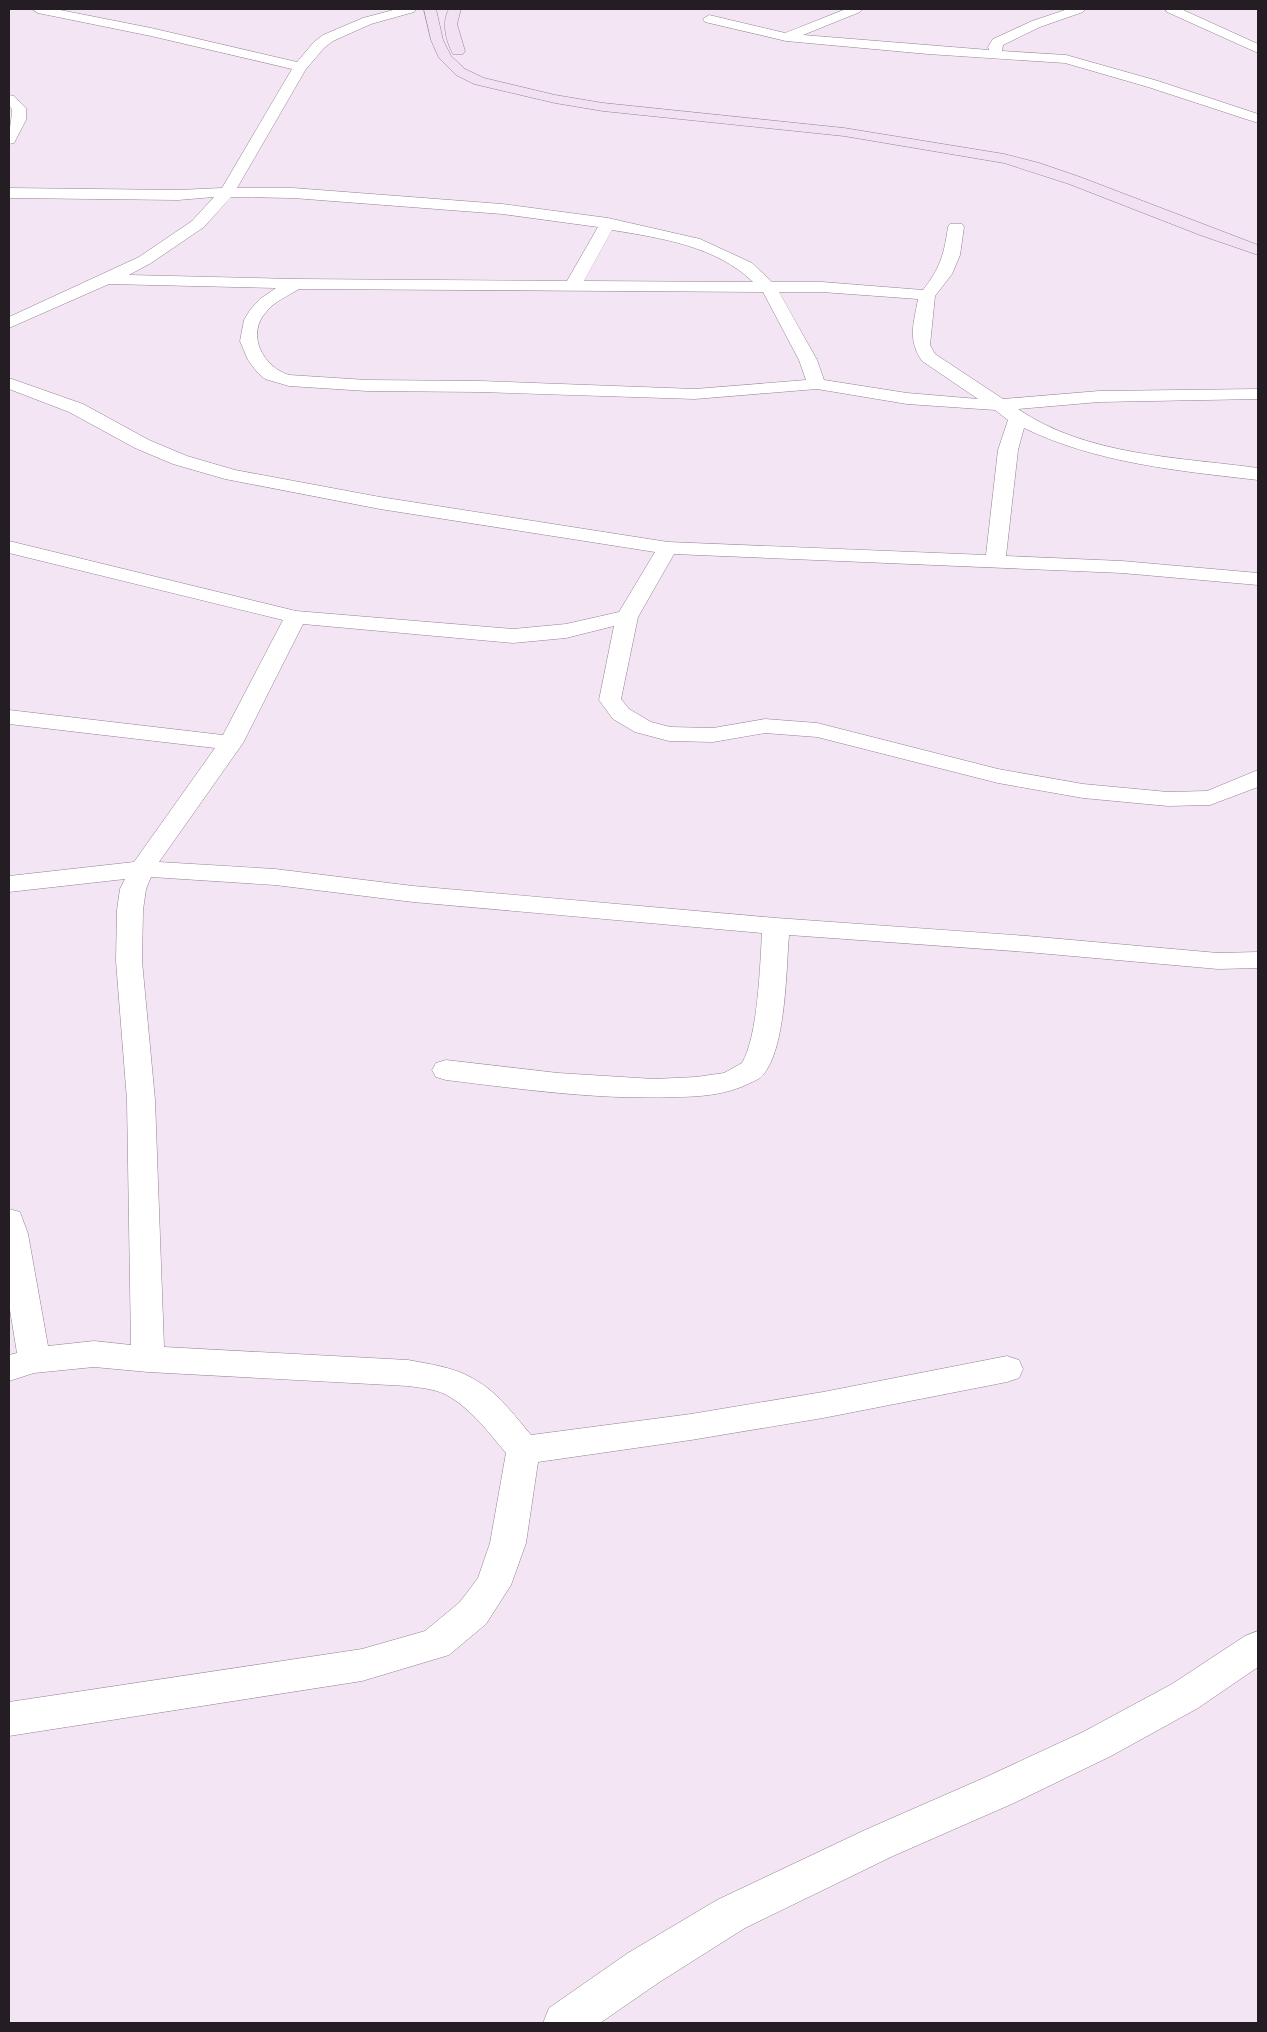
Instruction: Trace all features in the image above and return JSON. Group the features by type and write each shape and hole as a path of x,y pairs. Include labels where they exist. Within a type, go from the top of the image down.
{"street":[{"path":"38,9 151,32 300,67"},
{"path":"9,323 107,279 144,260 198,224 227,192 300,67 319,45 328,38 367,22 410,9"},
{"path":"430,9 441,53 454,67 472,79 562,101 618,110 820,129 990,156 1052,173 1208,233 1258,250"},
{"path":"438,9 444,9"},
{"path":"455,9 451,14 450,21 457,50 468,63 490,76 493,83"},
{"path":"786,37 856,9"},
{"path":"996,54 995,46 998,42 1036,24 1078,9"},
{"path":"1171,9 1258,49"},
{"path":"150,18 151,32"},
{"path":"709,20 786,37 1075,61 1153,84 1258,119"},
{"path":"9,99 19,108 19,120 9,140"},
{"path":"9,194 178,196 227,192 293,193 502,209 608,223 694,242 746,266 769,288 808,360 817,384"},
{"path":"572,287 608,223"},
{"path":"956,227 952,255 946,267 926,294 922,325 922,345 928,357 1018,418 1055,436 1099,450 1143,459 1258,474"},
{"path":"107,279 295,284 822,287 926,294"},
{"path":"295,284 272,298 258,310 250,324 249,339 253,357 264,369 280,379 307,383 505,387 695,394 817,384 856,392 906,398 998,405 1104,396 1258,394"},
{"path":"9,383 76,408 142,444 180,460 232,475 380,503 668,548 1122,567 1258,579"},
{"path":"995,563 1008,450 1018,418"},
{"path":"9,547 296,617 512,636 566,631 628,617"},
{"path":"668,548 628,617 610,700 621,714 643,727 669,734 713,735 765,726 817,730 998,776 1083,791 1168,800 1210,798 1250,782 1258,776"},
{"path":"148,1359 142,1100 128,961 130,910 133,889 142,869 231,743 296,617"},
{"path":"9,717 231,743"},
{"path":"9,884 142,869 275,877 423,895 776,926 1027,944 1218,961 1258,960"},
{"path":"446,1070 599,1086 654,1089 715,1086 736,1079 753,1070 760,1053 768,1018 776,926"},
{"path":"9,1220 14,1234 21,1364 94,1354 148,1359 408,1372 436,1378 461,1388 491,1411 523,1450 508,1543 493,1586 473,1613 436,1644 362,1665 9,1719"},
{"path":"523,1450 691,1427 823,1405 1007,1369"},
{"path":"564,2023 643,1968 731,1914 879,1843 1096,1744 1185,1696 1258,1647"}]}
